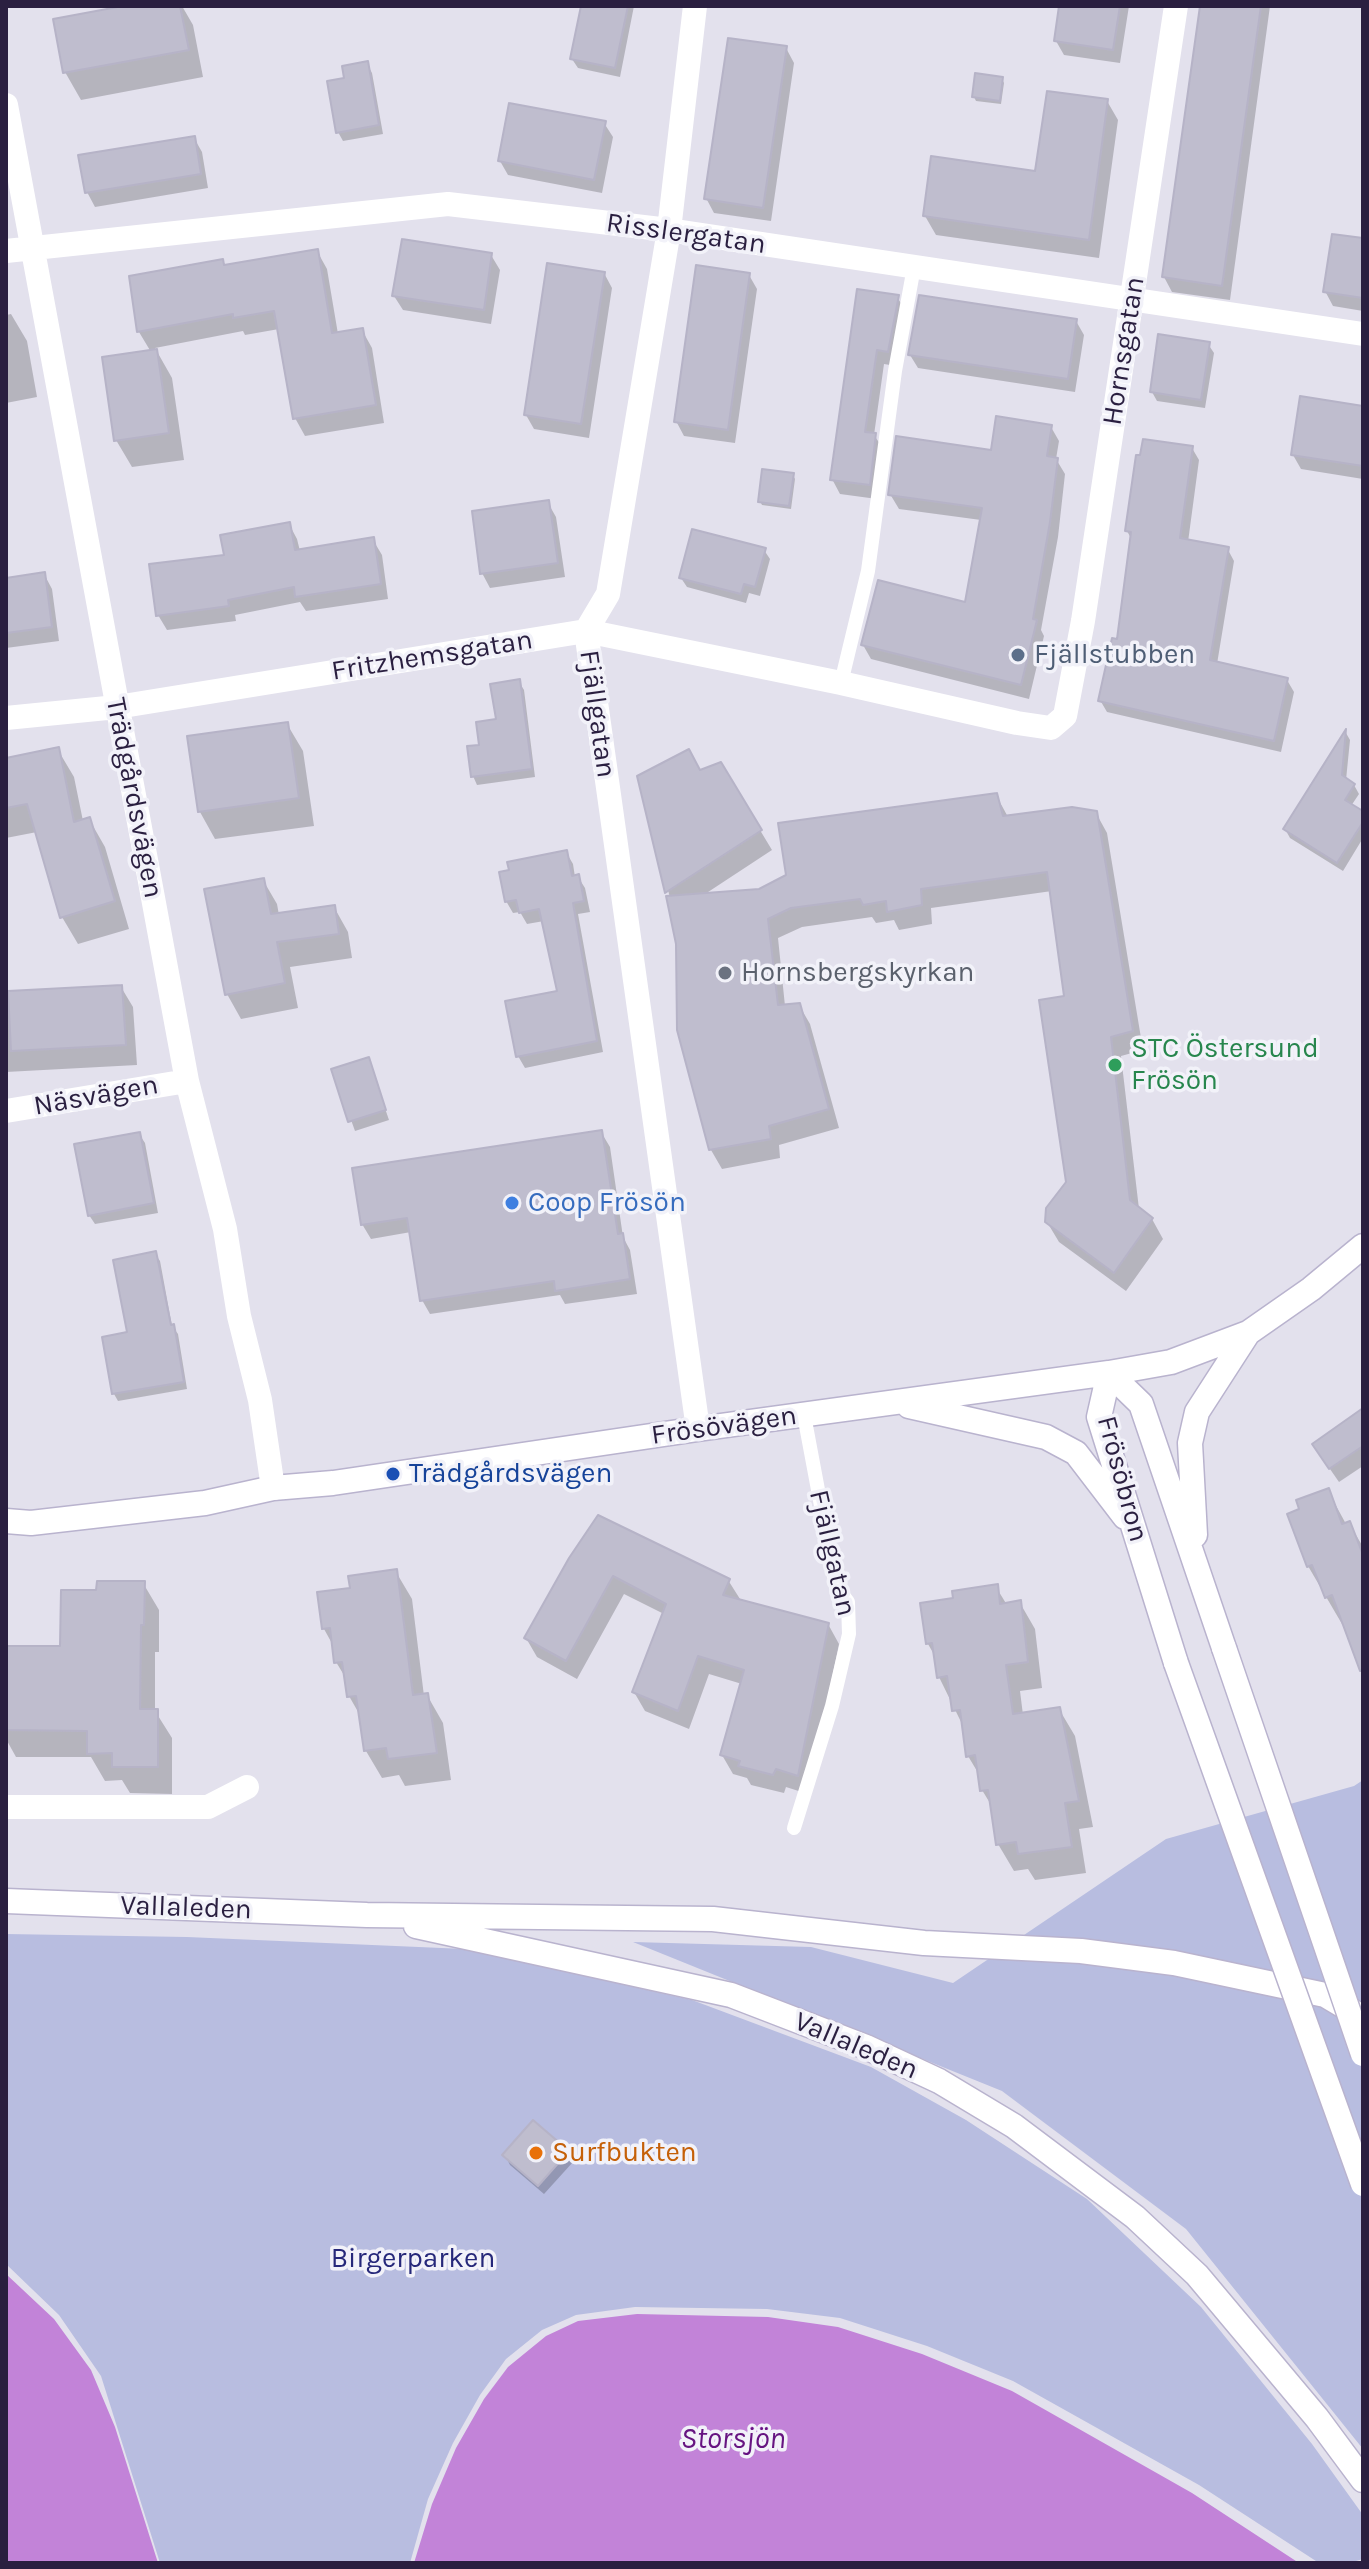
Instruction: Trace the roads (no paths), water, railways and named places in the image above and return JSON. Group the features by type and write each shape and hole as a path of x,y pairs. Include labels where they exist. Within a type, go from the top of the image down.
{"street":[{"name":"Fjällgatan","path":"695,6 669,230 608,594 586,631 698,1429"},
{"name":"Hornsgatan","path":"1069,696 1176,6"},
{"name":"Trädgårdsvägen","path":"6,105 187,1081 225,1229 239,1316 260,1400 273,1488"},
{"name":"Risslergatan","path":"6,251 448,204 669,230 1363,334"},
{"name":"Fritzhemsgatan","path":"6,718 117,707 586,631 1051,728 1065,716 1069,696"},
{"name":"Näsvägen","path":"6,1111 187,1081"},
{"path":"1196,1566 1190,1443 1197,1412 1248,1333 1311,1289 1363,1246"},
{"name":"Frösövägen","path":"6,1521 31,1523 205,1503 273,1488 333,1483 1109,1373 1171,1362 1248,1333"},
{"name":"Frösöbron","path":"1109,1373 1099,1417 1176,1663 1363,2184"},
{"name":"Frösöbron","path":"1109,1373 1141,1404 1363,2054"},
{"path":"890,1403 1046,1437 1076,1453 1134,1528"},
{"path":"6,1807 208,1807 247,1787"},
{"name":"Vallaleden","path":"6,1901 367,1915 713,1919 924,1943 1081,1951 1174,1963 1325,1995 1363,2017"},
{"name":"Vallaleden","path":"367,1915 731,1995 866,2047 939,2081 1014,2126 1135,2217 1197,2275 1317,2418 1363,2480"}],"lane":[{"path":"841,683 868,571 895,371 914,267"},
{"name":"Fjällgatan","path":"794,1828 832,1706 849,1634 848,1602 836,1586 804,1415"}],"water":[{"path":"6,2274 54,2319 91,2370 115,2427 158,2563 6,2563"},
{"name":"Storsjön","path":"637,2314 768,2317 838,2327 922,2354 1012,2391 1192,2493 1299,2563 414,2563 432,2504 456,2448 484,2399 508,2367 546,2336 578,2321"}],"place":[{"name":"Fjällstubben","path":"1018,655"},
{"name":"Hornsbergskyrkan","path":"725,973"},
{"name":"STC Östersund Frösön","path":"1115,1065"},
{"name":"Coop Frösön","path":"512,1203"},
{"name":"Trädgårdsvägen","path":"393,1474"},
{"name":"Surfbukten","path":"536,2153"}],"park label":[{"name":"Birgerparken","path":"413,2259"}]}
